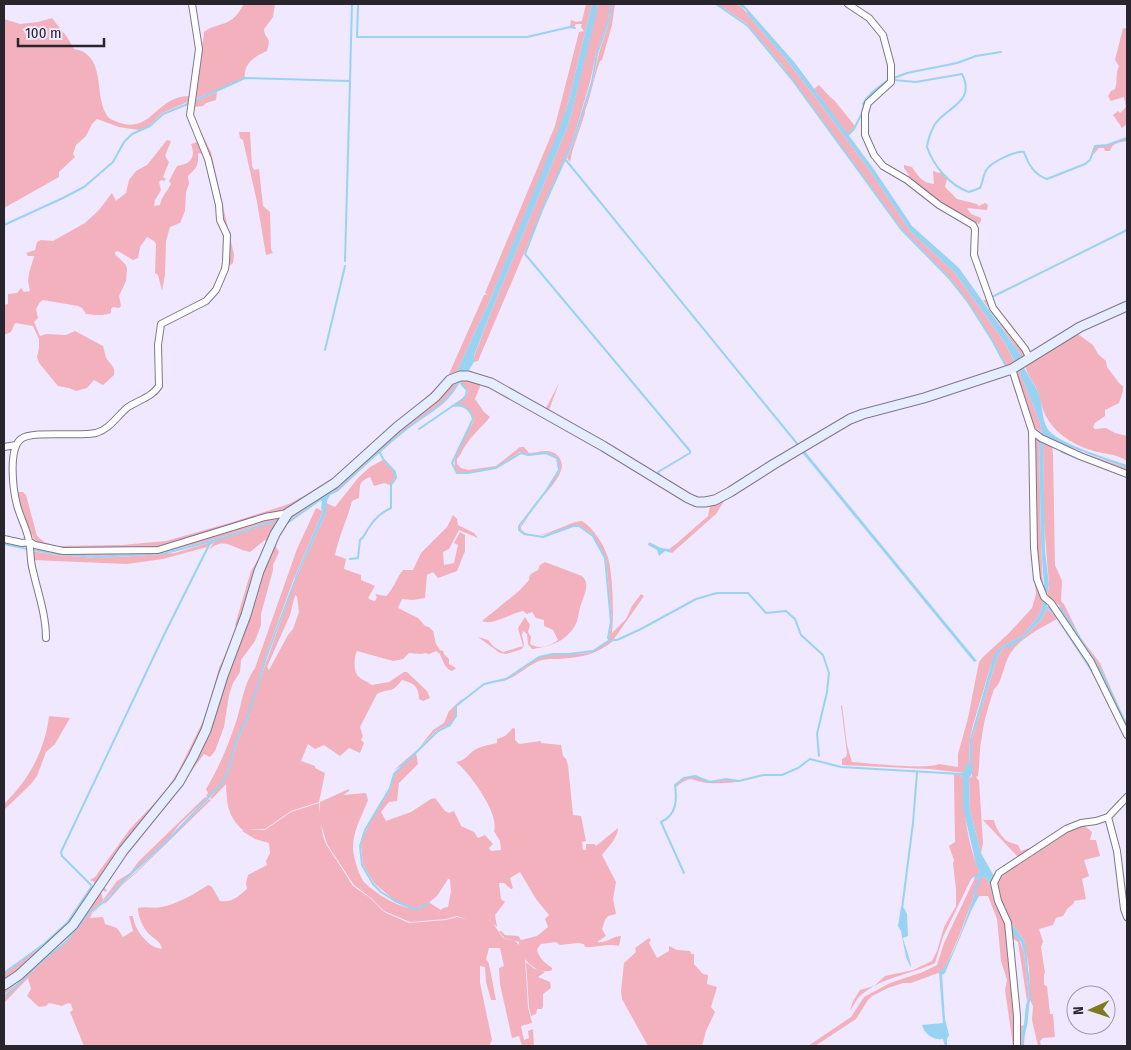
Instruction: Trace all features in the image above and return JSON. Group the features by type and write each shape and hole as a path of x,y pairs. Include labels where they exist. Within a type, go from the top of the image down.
{"street":[{"path":"46,638 45,621 32,570 30,542 16,504 13,465 16,445 23,437 34,435 76,435 97,432 111,424 127,408 156,391 159,386 160,374 158,345 161,324 206,300 216,290 225,269 226,235 220,220 219,205 205,148 190,115 198,49 192,4"},
{"path":"848,4 869,18 879,29 883,35 891,65 891,82 868,103 865,113 865,135 874,155 883,166 908,180 939,205 973,225 975,229 974,255 993,308 1025,349 1026,361"},
{"path":"4,538 22,543 30,542 35,545 63,551 158,550 265,517 288,513 335,483 397,427 435,397 450,380 460,376 474,377 491,384 603,446 688,498 705,502 715,500 850,419 924,398 1012,369 1080,327 1127,306"},
{"path":"1012,369 1032,431 1034,548 1037,580 1044,598 1051,603 1091,662 1127,735"},
{"path":"1032,431 1041,438 1080,456 1127,474"},
{"path":"4,447 16,445"},
{"path":"4,985 19,975 73,925 123,851 179,782 206,730 223,676 246,615 259,571 288,513"},
{"path":"1017,1046 1017,1016 1008,924 998,901 994,883 999,873 1066,829 1081,822 1096,821 1108,817 1127,797"},
{"path":"1108,817 1117,851 1124,908 1127,917"}],"shaded area":[{"path":"244,4 275,4 273,17 264,29 269,40 267,51 251,61 246,69 245,78 193,100 199,46 203,42 204,32 231,20 237,15"},
{"path":"586,4 592,4 567,107 558,134 489,302 457,371 466,372 469,370 544,408 546,408 559,383 549,410 601,439 688,494 488,382 457,374 334,481 285,510 262,515 158,547 67,550 42,545 34,539 22,512 17,492 23,492 26,495 37,536 44,542 56,546 122,545 166,541 289,504 332,480 444,381 449,374 484,295 488,294 485,293 555,126 579,32 584,31 581,27 582,24 570,27 571,20 576,22 582,21"},
{"path":"598,4 610,4 608,20 596,54 574,136 478,361 474,362 474,357 489,317 569,123"},
{"path":"611,4 615,4 612,25 570,162 567,158 593,81 599,53 610,19"},
{"path":"717,4 734,4 741,7 784,57 870,171 911,232 955,273 1005,343 1015,363 1008,369 992,339 968,302 948,276 901,228 781,64 746,23"},
{"path":"52,18 74,49 84,52 95,66 104,111 109,118 123,124 134,124 143,121 176,98 188,96 191,98 190,101 162,113 149,126 139,130 119,127 97,119 86,136 76,145 73,154 75,157 59,172 59,177 4,208 4,19 20,24"},
{"path":"1123,28 1127,29 1127,124 1122,128 1113,115 1118,111 1120,113 1126,107 1124,97 1111,101 1108,96 1116,86 1119,66 1115,60"},
{"path":"819,85 855,126 848,135 814,89"},
{"path":"217,92 216,100 203,106 194,107 194,118 211,152 234,255 233,263 229,266 221,204 193,120 193,102"},
{"path":"239,132 250,132 252,166 254,170 259,169 263,206 270,212 271,249 273,253 266,255 257,202 243,140 240,138"},
{"path":"1127,139 1127,141 1114,145 1110,151 1099,148 1093,155 1097,146 1109,145"},
{"path":"167,140 171,141 165,156 169,162 163,177 166,179 159,182 161,190 154,206 160,205 171,184 169,181 177,166 186,164 191,159 193,153 191,144 200,141 208,168 202,154 199,153 196,167 188,176 189,184 186,192 185,211 180,223 170,227 166,241 165,275 162,291 158,275 155,273 156,244 147,237 140,247 138,258 133,260 118,251 115,252 127,269 126,281 119,296 121,306 119,308 113,307 111,313 102,315 86,314 78,306 43,300 40,302 36,309 38,318 34,322 40,336 46,334 66,335 75,331 103,346 106,358 114,369 114,375 103,385 94,380 87,388 76,391 58,386 39,363 37,357 39,339 33,326 15,323 11,332 4,335 4,305 8,304 8,294 17,293 21,288 24,292 30,291 28,281 34,256 28,256 26,253 35,250 37,242 41,240 53,241 85,223 99,210 112,193 116,201 126,193 129,180 136,171 147,165"},
{"path":"904,165 912,167 926,182 934,184 933,171 941,172 947,179 945,187 957,199 979,206 985,203 988,205 987,210 967,208 971,214 981,218 979,224 951,211 934,199 909,179"},
{"path":"208,171 218,205 219,223"},
{"path":"983,300 988,300 1023,349 1025,356 1021,360 1021,355"},
{"path":"1075,332 1093,345 1098,354 1106,361 1107,367 1123,386 1119,403 1105,410 1105,416 1095,423 1093,427 1095,429 1106,428 1127,436 1127,461 1117,456 1083,447 1069,440 1056,430 1045,415 1037,388 1027,372 1025,364"},
{"path":"1019,370 1040,423 1042,433 1033,426 1014,371"},
{"path":"461,379 486,385 524,404 689,500 709,503 728,495 716,514 672,553 669,549 708,516 710,506 697,505 687,501 573,434 481,384 475,399 490,417 471,438 457,459 457,464 461,468 468,470 496,466 520,447 524,447 529,453 552,452 557,455 561,462 562,467 559,475 521,527 527,534 532,535 524,534 520,529 520,527 560,470 557,457 548,453 531,455 520,452 496,468 458,473 455,467 456,453 474,420 472,413 467,408 454,405 467,395 468,390 462,385"},
{"path":"459,380 441,404 394,438 337,490 329,492 287,522 289,516 451,382"},
{"path":"1035,435 1039,438 1043,590 1038,579 1036,548"},
{"path":"1043,441 1052,444 1055,565 1062,581 1061,601 1080,637 1100,663 1127,726 1102,671 1081,640 1060,606 1053,601 1059,607 1101,671 1127,727 1127,733 1104,686 1047,599 1049,585 1044,522"},
{"path":"1061,445 1127,468 1127,472"},
{"path":"383,460 395,473 395,478 390,485 384,483 374,486 370,477 361,483 359,498 352,501 335,555 346,559 344,569 361,575 361,580 375,586 368,598 375,601 377,597 375,594 386,596 389,593 403,570 413,570 421,553 447,527 453,515 457,519 458,525 474,533 478,538 459,530 449,549 443,552 444,565 454,563 458,545 454,543 460,532 465,535 465,551 457,571 438,578 433,572 427,575 425,598 402,599 398,608 418,618 433,631 436,644 449,659 449,664 456,668 452,671 448,668 440,654 436,651 429,654 409,653 403,659 393,661 357,651 355,660 356,674 361,679 372,685 389,682 407,672 427,691 430,698 423,701 419,699 417,688 409,682 402,680 395,688 377,694 360,727 363,736 361,740 364,743 360,753 349,748 340,756 324,745 315,749 308,744 301,761 315,766 315,768 325,773 319,802 291,811 265,829 247,829 265,830 291,812 319,803 320,813 320,802 349,789 343,795 366,793 368,800 353,841 354,856 359,871 365,883 377,893 394,903 412,909 395,901 374,883 363,865 362,838 391,788 394,774 403,765 394,770 419,748 404,763 416,752 418,764 399,783 397,801 389,802 381,812 386,821 411,812 435,798 445,811 449,813 454,811 461,826 474,832 478,838 485,835 493,844 489,848 491,851 501,850 500,841 494,831 495,824 488,804 475,784 456,762 479,748 497,743 497,739 505,736 513,728 515,729 515,740 519,744 541,741 541,743 561,745 563,756 568,765 573,815 581,816 586,841 582,842 583,850 586,850 586,844 595,844 596,846 618,828 615,839 602,855 616,882 613,899 616,914 608,916 605,920 602,929 606,936 597,942 621,936 619,946 585,947 584,944 560,945 556,942 541,944 537,949 542,960 552,968 552,970 548,971 537,969 525,959 528,1007 532,1023 521,1026 524,1040 529,1038 528,1031 533,1029 534,1046 522,1046 519,1036 512,1038 500,984 499,968 504,966 500,948 489,948 486,959 489,964 496,1000 491,1000 486,982 485,967 480,966 480,983 492,1040 489,1046 84,1046 70,1012 73,1010 71,1004 68,1003 62,1006 49,1003 46,1006 39,1007 27,996 31,989 28,978 4,1003 4,998 43,961 67,942 89,914 102,905 92,913 90,918 103,917 105,924 117,928 123,937 133,931 129,916 133,916 139,932 147,942 162,949 159,942 143,926 138,908 168,906 208,885 212,887 220,901 232,900 247,889 248,875 267,865 266,861 270,853 269,843 255,839 242,831 246,829 243,830 238,825 229,809 226,784 212,799 210,798 228,773 237,742 248,718 295,581 326,513 326,503 335,507 358,478 370,467","holes":["295,595 299,612 293,629 269,670 267,667 290,615","321,824 327,844 354,885 371,898 384,911 410,922 446,919 457,916 467,919 457,917 446,920 409,923 384,912 370,898 353,886 326,844","520,872 536,899 549,915 545,919 548,927 537,936 521,940 518,936 505,935 499,931 504,938 519,942 519,945 515,941 503,938 493,923 497,927 495,915 505,902 501,899 499,883 504,883 511,889 513,888 510,878","448,879 450,879 451,891 448,907 441,910 430,903 426,905 437,896"]},
{"path":"691,496 699,499 718,497 701,501"},
{"path":"316,508 323,511 293,581 266,655 247,718 236,742 226,774 208,797 206,796 208,793 206,789 227,746 246,686 255,668 297,549"},
{"path":"283,515 280,522 264,523 219,538 165,552 96,556 58,553 30,548 30,544 63,553 158,551"},
{"path":"582,521 597,536 605,550 611,571 613,605 612,633 626,619 632,606 641,594 644,596 614,639 609,638 612,622 606,558 593,535 579,525 544,534"},
{"path":"272,523 280,524 211,708 188,762 76,919 4,984 4,974 7,970 45,945 68,924 94,886 94,882 90,880 95,877 130,829 166,791 179,770 207,713 219,668 238,628 235,625 251,571 268,543 265,540 250,552 223,543 213,546 208,551 215,541"},
{"path":"286,524 275,545 279,552 273,565 261,614 261,625 255,641 241,660 240,672 233,683 229,695 224,727 215,751 210,757 204,754 185,780 216,703 277,534"},
{"path":"211,542 207,547 163,559 127,564 32,560 31,551 96,558 175,553"},
{"path":"1033,549 1043,598 1042,607 1038,617 1023,635 1000,648 991,665 973,725 970,739 969,766 964,773 929,769 842,765 842,759 846,757 847,753 842,705 847,745 852,762 911,766 933,766 939,764 958,767 958,754 968,718 979,662 1032,608 1036,594"},
{"path":"545,562 582,576 586,582 577,621 570,633 552,644 558,640 553,630 544,626 544,620 536,618 532,612 527,614 523,611 518,612 491,622 482,621 519,591 531,575 538,570 540,565"},
{"path":"1047,608 1057,619 1031,634 1014,648 1008,658 999,683 994,689 987,712 981,741 978,776 976,777 979,781 983,843 981,853 970,810 969,779 972,776 972,739 997,658 1003,648 1023,638 1041,620"},
{"path":"525,617 530,625 528,632 531,637 530,644 537,647 552,644 546,646 532,649 528,644 527,634 523,631 524,645 522,649 506,654 500,653 478,637 488,640 494,647 503,652 523,646 518,628"},
{"path":"610,640 613,641 593,653 541,660 507,680 497,681 509,678 541,657 588,653"},
{"path":"462,699 463,701 456,706 455,716 450,724 437,730 419,748 433,730 444,723 449,711"},
{"path":"49,716 70,718 55,744 46,752 37,776 4,810 4,804 28,775 40,752"},
{"path":"954,774 960,775 963,778 967,826 972,850 980,873 971,879 943,937 935,963 875,985 885,976 913,970 932,961 944,927 956,906 954,860 949,846 955,842"},
{"path":"695,776 709,782 726,779 739,781 748,778 744,780 735,782 718,783 703,782 689,779 676,787 685,778"},
{"path":"180,783 184,783 140,836 104,887 107,891 103,890 101,892 103,900 117,881 130,873 139,861 205,797 207,798 108,897 88,913 65,941 41,960 4,995 4,989 9,984 57,943 124,851"},
{"path":"209,799 211,800 136,873 122,885 103,905 119,886 135,873"},
{"path":"983,820 994,820 1001,836 1009,842 1018,845 1021,851 1035,846 1021,857 1017,856"},
{"path":"1082,824 1092,832 1090,840 1096,840 1100,856 1084,860 1089,876 1082,879 1086,899 1074,901 1063,916 1056,918 1053,925 1039,929 1043,942 1041,947 1045,973 1044,985 1047,986 1050,1014 1053,1014 1055,1037 1043,1038 1040,1041 1041,1046 1038,1046 1032,1020 1033,1006 1030,1000 1029,968 1024,940 1009,920 996,885 1000,873 1053,839"},
{"path":"982,876 988,880 1006,924 1016,1046 1013,1046 1005,990 1007,980 1001,961 997,919 988,896 973,894 974,896 959,936 945,968 941,972 911,983 903,983 888,988 872,996 856,1019 815,1046 808,1046 851,1017 864,997 890,983 923,972 937,965 944,943 974,880"},
{"path":"1010,931 1019,939 1024,952 1029,996 1027,1001 1018,942 1011,937 1019,1024 1021,1026 1024,1025 1022,1046 1018,1046"},
{"path":"649,938 651,940 649,943 657,958 669,951 669,946 677,950 690,951 691,954 694,954 694,964 703,974 708,975 707,984 717,987 711,1007 715,1012 706,1031 702,1046 648,1046 622,999 624,963 636,952 635,948"},
{"path":"526,962 533,968 545,972 538,977 550,982 551,988 543,994 542,1009 537,1009 536,1014 531,1016 529,1007"},
{"path":"873,986 858,998 850,1011 853,1001 860,990"}],"water":[{"path":"592,4 598,4 596,15 569,123 489,317 474,356 474,362 466,372 457,371 489,302 567,107"},
{"path":"737,4 743,4 795,63 873,168 912,226 959,268 1021,355 1025,369 1039,394 1044,419 1047,428 1052,434 1071,445 1127,465 1127,468 1070,447 1043,441 1045,550 1049,585 1046,601 1047,608 1041,620 1023,638 1011,647 1003,648 997,658 972,739 973,772 969,779 970,810 981,853 996,880 999,899 1009,920 1024,940 1026,948 1031,997 1024,1046 1022,1046 1022,1031 1029,996 1024,952 1021,942 1010,931 996,905 988,880 982,876 974,880 975,875 980,873 976,864 963,808 963,778 960,773 964,773 965,765 969,765 970,739 994,655 1000,648 1023,635 1038,617 1042,607 1044,586 1041,543 1039,438 1042,433 1040,423 1019,370 1005,343 955,273 911,232 870,171 813,94 747,14 746,10"},
{"path":"803,449 977,661 974,662 800,450"},
{"path":"329,492 331,493 327,501 326,513 295,581 323,511 321,509 322,501 319,500"},
{"path":"649,542 661,548 669,549 672,553 665,551 659,556 657,550 648,545"},
{"path":"973,893 979,896 945,973 942,975 945,1019 949,1035 947,1046 945,1046 943,1039 936,1039 930,1036 925,1032 922,1025 943,1023 939,972 954,949 974,896"},
{"path":"901,907 904,908 907,914 908,936 903,938 911,968 906,957 901,931 898,926"}],"waterway":[{"path":"194,101 245,78 350,81 352,4"},
{"path":"358,4 357,37 527,37 570,27 575,28"},
{"path":"611,4 609,19 597,54 592,82 575,136 565,159 799,446"},
{"path":"716,4 748,26 791,78 901,229 948,277 968,302 1007,368"},
{"path":"894,78 907,73 957,63 976,56 1001,52"},
{"path":"894,80 916,82 962,74 966,91 959,103 935,124 927,147 933,161 943,174 955,185 969,192 980,188 985,173 990,166 1010,155 1024,152 1032,168 1038,175 1047,179 1085,164 1090,160 1095,146 1107,145 1127,138"},
{"path":"848,135 854,129 865,107 863,104 865,100 888,80"},
{"path":"345,261 350,81"},
{"path":"4,225 84,187 113,162 124,142 132,134 150,126 163,114 190,103"},
{"path":"565,159 525,254 690,451 690,453 658,472 660,476"},
{"path":"992,297 1127,230"},
{"path":"325,350 345,266"},
{"path":"330,494 338,490 395,438 442,403 460,380"},
{"path":"419,429 463,399 467,390 460,381"},
{"path":"452,406 466,408 473,419 452,463 457,473 496,468 521,453 528,455 546,453 557,458 559,470 546,491 519,526 519,530 524,534 543,537 573,526 579,526 593,536 605,558 611,622 608,638 610,640"},
{"path":"1061,450 1106,469"},
{"path":"350,559 358,558 360,540 376,518 391,508 391,485 396,478 395,472 380,453"},
{"path":"286,524 321,499"},
{"path":"33,550 96,557 166,553 265,524 278,522"},
{"path":"4,973 44,944 67,923 92,886 62,856 61,852 164,635 209,545 214,541"},
{"path":"4,544 28,549"},
{"path":"4,997 42,961 66,942 89,913 109,898 119,885 170,838 221,784 227,774 236,742 247,718 267,655 296,578"},
{"path":"429,903 421,908 413,909 395,901 373,884 362,865 360,846 365,830 390,788 394,774 438,731 450,725 456,716 456,706 484,684 506,679 539,657 593,651 610,640 617,640 641,629 696,599 717,593 748,593 766,613 786,611 795,619 801,635 823,655 829,673 827,692 817,734 819,756"},
{"path":"1046,607 1056,616 1095,676"},
{"path":"1060,607 1101,671 1127,726"},
{"path":"684,873 661,822 673,811 676,801 675,785 684,778 695,776 710,782 726,779 739,781 763,775 782,775 798,768 810,759 841,767 961,774"},
{"path":"902,909 913,823 917,773"},
{"path":"976,896 974,891 983,874"}]}
